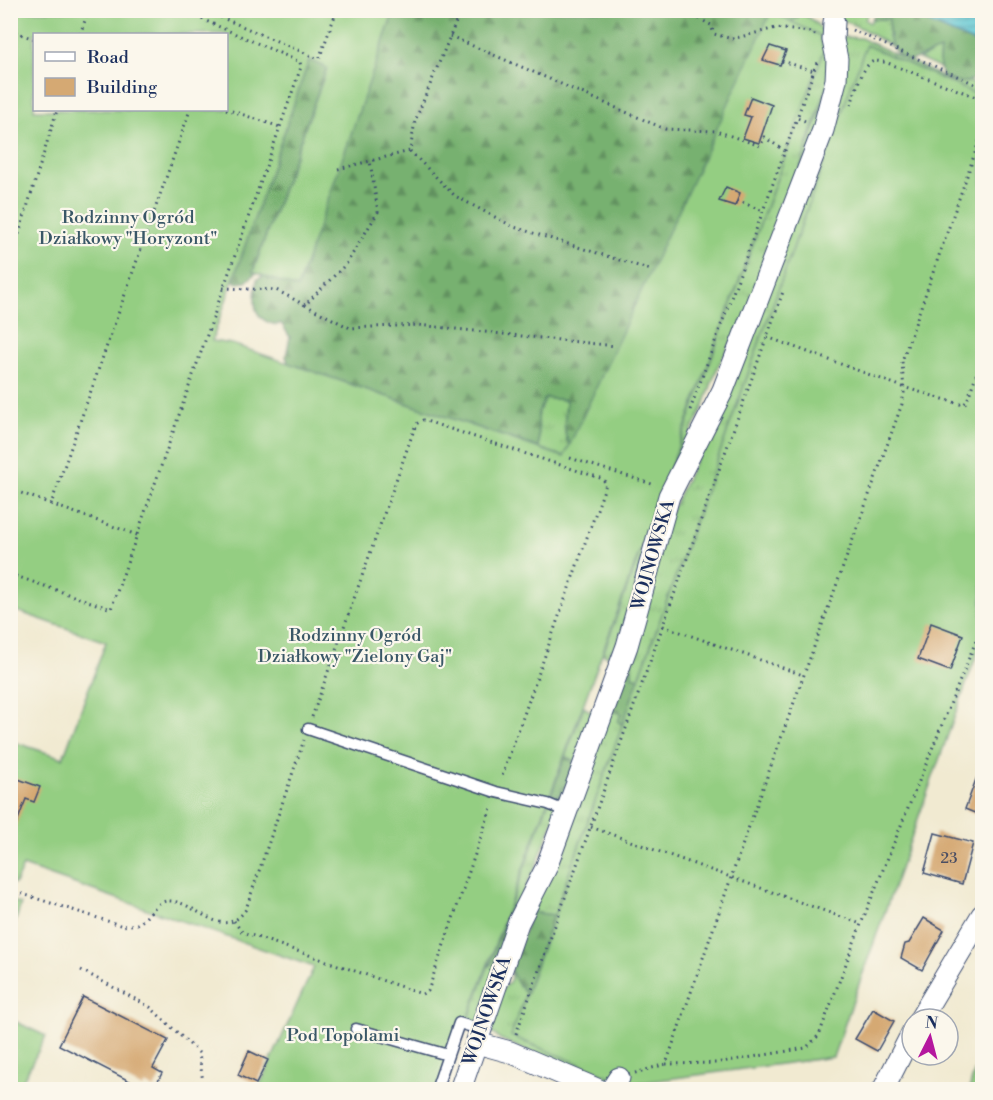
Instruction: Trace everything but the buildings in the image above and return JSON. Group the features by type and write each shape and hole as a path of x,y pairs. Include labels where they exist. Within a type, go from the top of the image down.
{"street":[{"name":"WOJNOWSKA","path":"460,1089 518,923 546,868 627,646 669,496 723,390 823,130 836,80 834,22"},
{"path":"927,1007 982,915"},
{"path":"479,1036 510,1052 599,1089"},
{"path":"883,1089 900,1056"}],"lane":[{"path":"308,729 496,792 548,804 565,811"},
{"path":"436,1089 459,1023 479,1036"},
{"path":"356,1029 448,1055"}],"path":[{"path":"80,33 89,10"},
{"path":"10,574 111,609 301,67 300,62 181,10"},
{"path":"204,10 319,59 337,10"},
{"path":"410,151 415,121 461,10"},
{"path":"683,10 711,25 714,34 732,39 776,28 810,32 817,36"},
{"path":"802,10 982,87"},
{"path":"10,30 33,39"},
{"path":"450,36 665,129 716,131 761,146 764,137 785,151"},
{"path":"782,61 814,71"},
{"path":"689,411 818,61"},
{"path":"847,115 863,71 868,64 874,61 885,62 976,97 982,103"},
{"path":"228,110 280,127"},
{"path":"10,263 57,111"},
{"path":"51,504 190,111"},
{"path":"796,118 823,130"},
{"path":"666,1064 902,404 902,361 982,133"},
{"path":"338,170 410,151"},
{"path":"410,151 455,196 514,227 651,270"},
{"path":"305,305 347,263 378,212 370,161"},
{"path":"773,184 770,193 764,211 767,200 773,184"},
{"path":"737,200 764,211"},
{"path":"510,1052 787,282"},
{"path":"223,288 276,290 350,328 417,325 616,346"},
{"path":"767,337 903,387 963,405 967,401 982,358"},
{"path":"10,890 123,926 137,924 158,904 167,900 175,901 216,921 225,923 241,917 246,909 416,424 423,420 603,479 606,484 428,991 422,994 242,932 234,921"},
{"path":"570,458 661,486"},
{"path":"10,489 137,535"},
{"path":"663,626 804,676"},
{"path":"615,1084 666,1064 716,1063 806,1048 819,1035 861,924 982,626"},
{"path":"591,827 861,924"},
{"path":"81,970 150,1007 199,1053 204,1089"},
{"path":"981,1089 982,1084"}],"green space":[{"path":"794,10 799,13 798,17 787,25 570,446 565,429 566,400 545,398 538,413 539,448 288,363 286,356 290,337 281,323 277,325 268,322 258,314 255,302 257,279 265,276 297,287 394,11"},
{"name":"Rodzinny Ogród Działkowy \"Zielony Gaj\"","path":"11,11 394,11 297,288 253,272 327,68 309,60 212,341 232,344 564,457 771,12 819,35 824,50 442,1089 258,1089 314,967 23,866 15,884 11,883 11,741 63,758 106,642 11,609"},
{"path":"795,11 806,16 815,22 826,37 831,55 833,77 747,315 718,366 703,408 665,485 824,50 819,35 791,22 799,13"},
{"path":"819,11 869,11 865,20 870,23 872,19 889,19 888,38 894,48 861,28"},
{"path":"876,11 903,11 982,46 982,76 981,74 967,82 962,82 952,81 942,76 939,61 940,50 909,61 902,57 891,44 889,19 872,19"},
{"path":"843,37 861,38 953,82 971,82 982,91 982,97 866,45 639,678 632,676 631,663 662,531 723,402"},
{"path":"866,45 982,97 982,646 980,645 833,1057 629,1084 511,1036"},
{"path":"940,49 941,69 919,59"},
{"path":"309,60 327,67 253,271 256,273 246,282 237,283 233,280"},
{"path":"545,398 566,400 565,429 570,446 565,457 539,448 538,413"},
{"path":"662,492 617,650 611,650 608,656 603,654"},
{"path":"632,663 632,676 639,678 623,724 618,722 621,713 608,710"},
{"path":"584,706 589,711 596,708 535,869 508,925 503,925 551,795 556,796 562,789 572,759 565,757"},
{"path":"608,710 621,713 621,724 623,724 554,915 531,912"},
{"path":"565,757 574,761 567,784 562,789 562,794 551,795"},
{"path":"10,901 21,904 11,935"},
{"path":"531,912 554,915 526,993 511,971"},
{"path":"503,925 508,925 501,948 488,967"},
{"path":"500,951 477,1026 468,1020 488,967"},
{"path":"511,971 526,993 511,1036 613,1077 603,1084 500,1039 491,1032 497,1002 510,981"},
{"path":"10,1019 46,1036 22,1082 37,1089 11,1089"},
{"path":"982,1048 982,1089 969,1089"}],"water":[{"path":"903,11 982,11 982,46"}],"park label":[{"name":"Rodzinny Ogród Działkowy \"Horyzont\"","path":"128,227"},
{"name":"Pod Topolami","path":"343,1035"}]}
